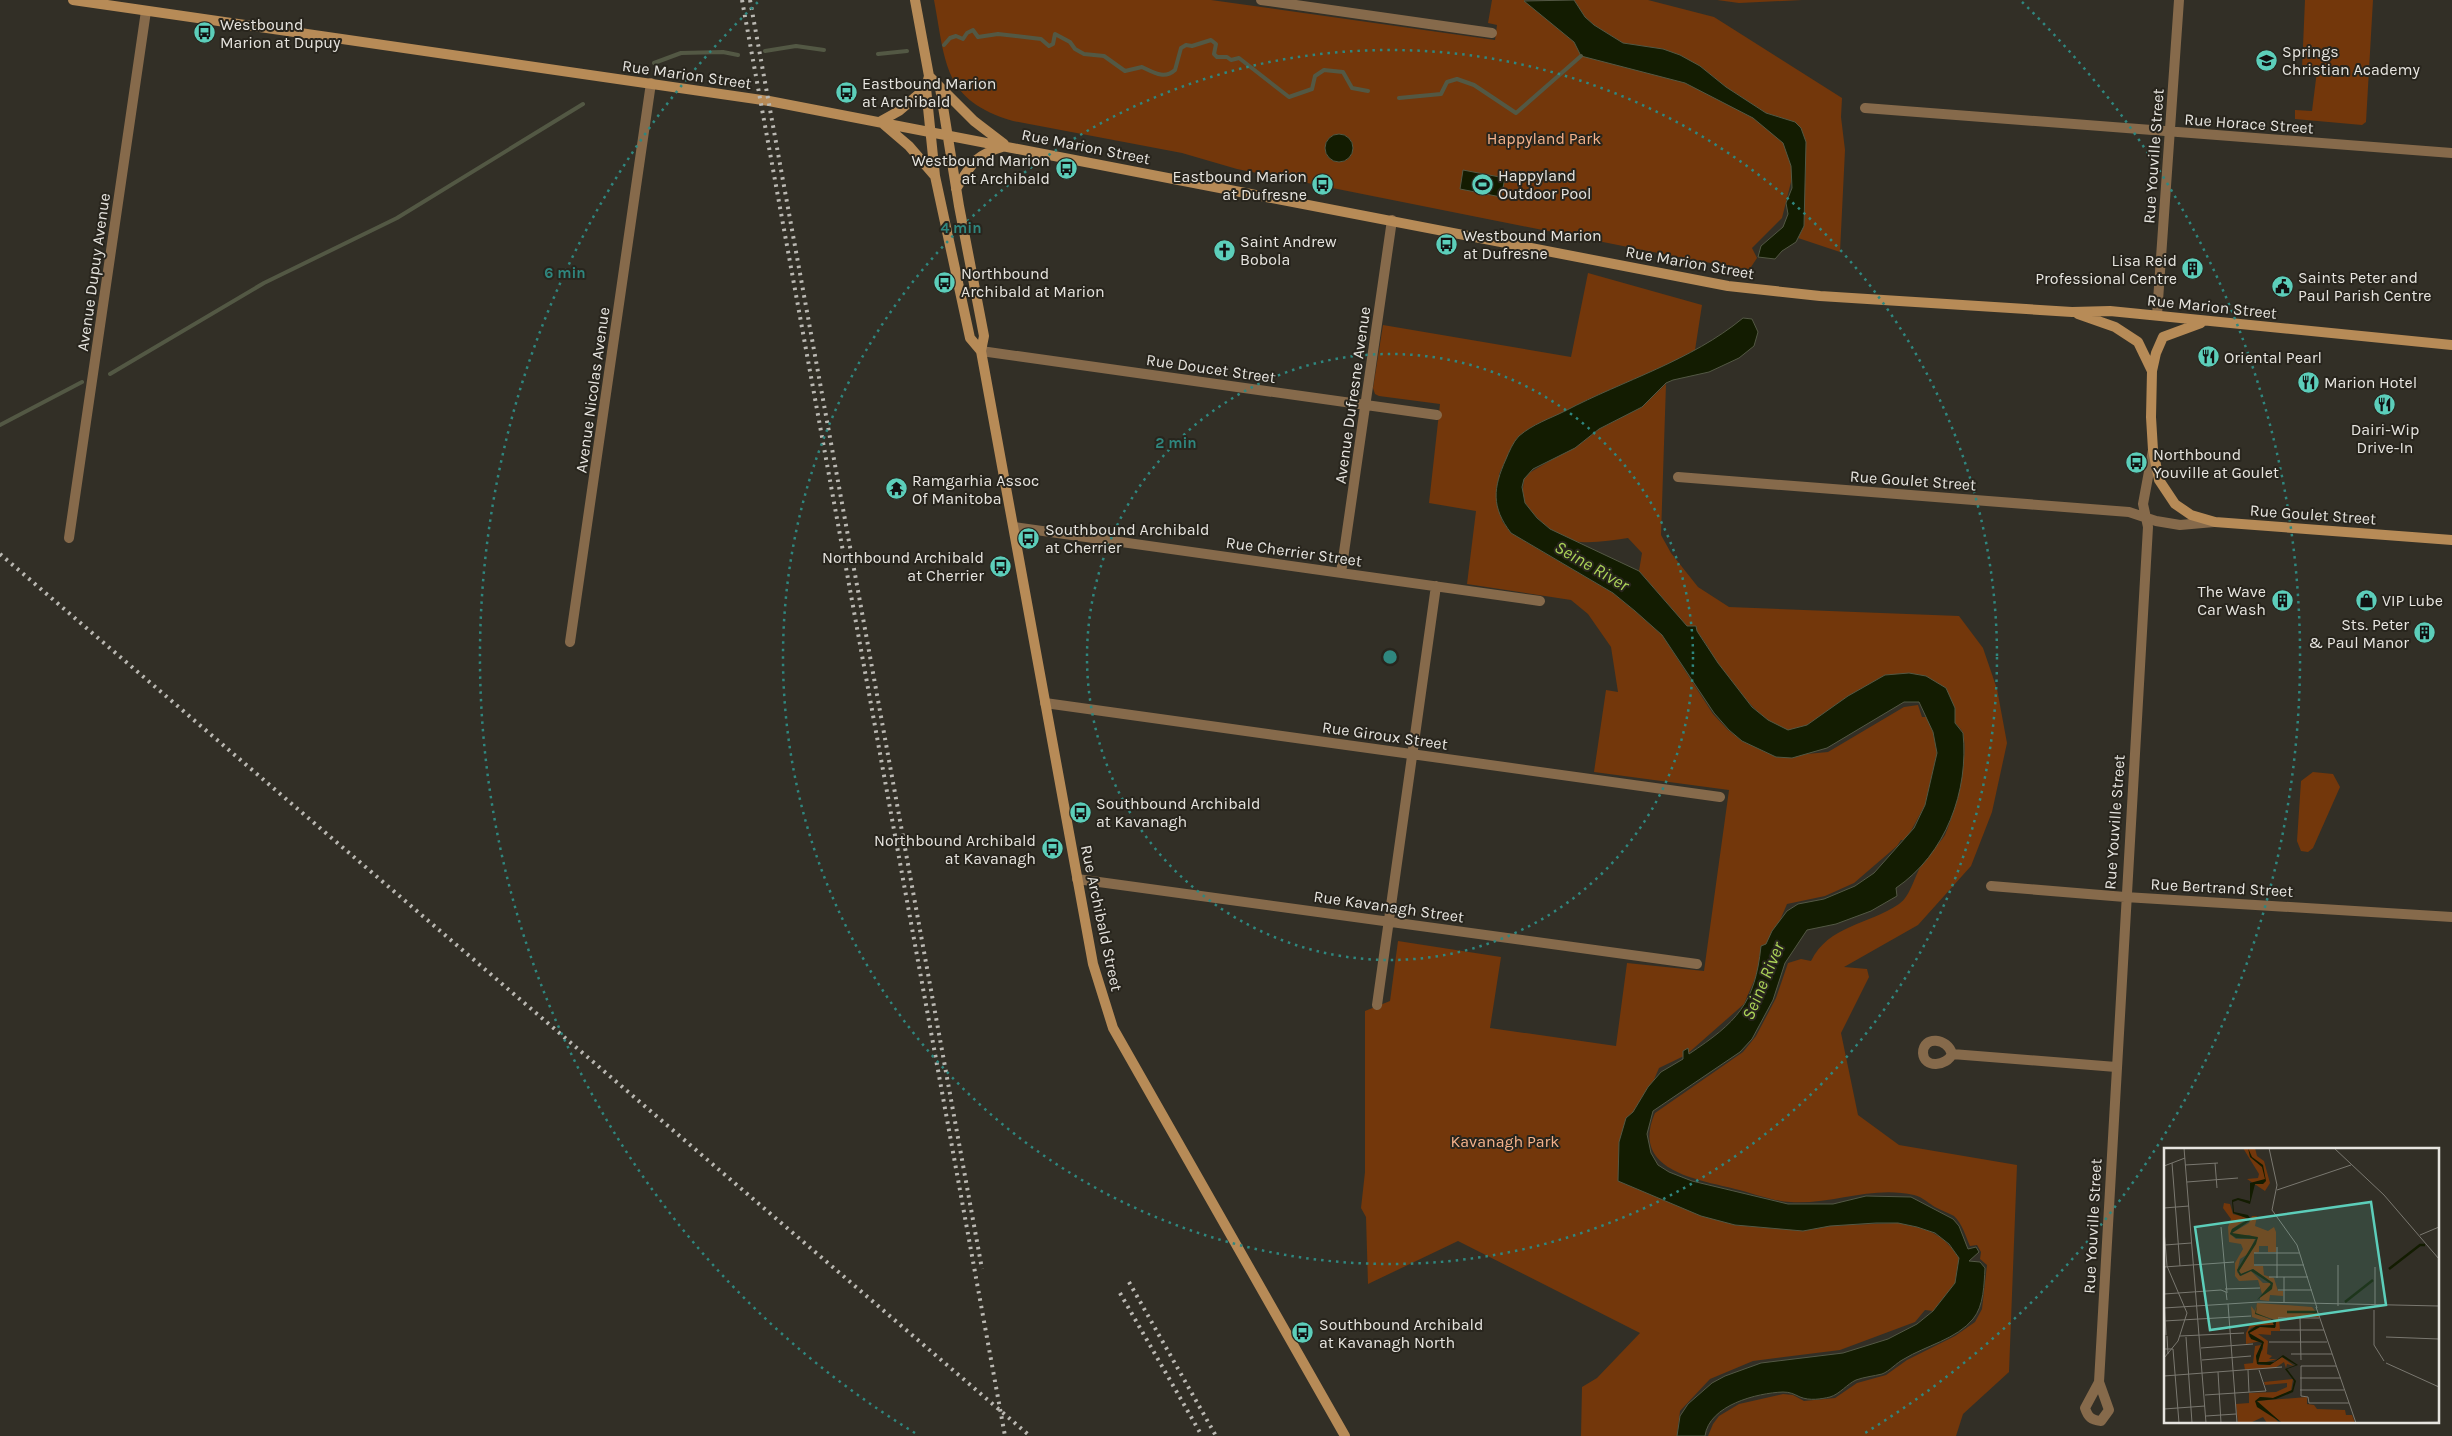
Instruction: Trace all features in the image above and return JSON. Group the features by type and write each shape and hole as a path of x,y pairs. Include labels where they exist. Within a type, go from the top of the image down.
{"main road":[{"name":"Rue Marion Street","path":"73,0 652,83 881,121 1728,286 1820,296 2072,312 2110,311 2452,346"},
{"name":"Rue Archibald Street","path":"915,0 929,76 926,88 935,176 970,338 981,351"},
{"path":"929,76 974,121 1006,146"},
{"path":"926,88 904,108 881,121 909,146 935,176"},
{"name":"Rue Archibald Street","path":"940,88 946,134 984,336 981,351 1093,964 1113,1028 1346,1436"},
{"path":"956,189 970,166 984,152 1006,146"},
{"name":"Rue Youville Street","path":"2072,312 2116,327 2138,342 2152,371 2151,417 2153,450"},
{"path":"2152,371 2156,353 2163,337 2204,322"},
{"name":"Rue Goulet Street","path":"2153,450 2159,480 2175,504 2191,515 2216,522 2452,540"}],"street":[{"path":"1262,0 1492,33"},
{"name":"Rue Youville Street","path":"2157,315 2179,0"},
{"name":"Avenue Dupuy Avenue","path":"69,538 146,11"},
{"name":"Avenue Nicolas Avenue","path":"570,642 652,83"},
{"name":"Rue Horace Street","path":"1865,108 2452,153"},
{"name":"Avenue Dufresne Avenue","path":"1342,573 1392,220"},
{"name":"Rue Doucet Street","path":"981,351 1437,415"},
{"name":"Rue Youville Street","path":"2098,1382 2148,527 2142,504 2153,450"},
{"name":"Rue Goulet Street","path":"1678,477 2129,512 2146,516 2156,521 2180,524 2216,522"},
{"name":"Rue Cherrier Street","path":"1014,528 1540,601"},
{"path":"1376,1005 1436,586"},
{"name":"Rue Giroux Street","path":"1045,703 1720,797"},
{"name":"Rue Kavanagh Street","path":"1077,879 1697,964"},
{"name":"Rue Bertrand Street","path":"1991,886 2125,897 2452,918"},
{"path":"1952,1054 2116,1067"}],"green space":[{"name":"Happyland Park","path":"934,0 1211,0 1495,40 1497,25 1488,23 1492,0 1524,0 1574,42 1581,52 1683,78 1766,122 1797,158 1782,218 1752,248 1757,258 1749,270 1237,169 1182,153 1013,121 990,112 973,102 960,90 952,77 946,61"},
{"path":"1574,0 1648,0 1714,17 1842,98 1841,117 1845,150 1840,252 1798,238 1804,226 1806,142 1795,122 1766,113 1726,87 1700,66 1663,49 1623,43 1594,25 1585,17"},
{"path":"1717,0 1802,0 1739,3"},
{"path":"2305,0 2373,0 2366,122 2362,125 2295,119 2295,110 2312,111 2317,71 2302,69"},
{"name":"Kavanagh Park","path":"1588,273 1702,305 1695,350 1655,371 1579,404 1517,438 1499,474 1502,521 1511,533 1613,593 1662,635 1713,714 1742,741 1776,757 1828,752 1904,707 1918,705 1922,717 1928,717 1937,753 1925,805 1906,840 1901,840 1897,846 1854,883 1825,896 1787,904 1744,1004 1686,1055 1659,1068 1618,1164 1618,1181 1700,1215 1735,1225 1771,1228 1898,1223 1917,1227 1940,1237 1953,1249 1959,1258 1955,1283 1933,1311 1925,1310 1915,1322 1840,1350 1753,1361 1710,1379 1680,1411 1677,1436 1581,1436 1582,1387 1597,1378 1640,1333 1458,1241 1368,1284 1366,1217 1361,1208 1365,1172 1365,1011 1390,1001 1398,941 1501,957 1490,1028 1616,1046 1627,963 1704,971 1729,790 1594,772 1606,690 1618,692 1611,647 1588,614 1571,600 1467,584 1476,511 1429,503 1440,404 1379,396 1375,394 1373,388 1383,325 1571,357"},
{"path":"1666,384 1661,535 1671,553 1698,587 1729,607 1959,616 1983,648 1997,689 2007,743 1992,812 1971,866 1918,925 1844,967 1867,969 1869,977 1841,1033 1858,1115 1899,1145 2017,1165 2009,1372 1963,1414 1956,1436 1708,1436 1719,1416 1739,1404 1783,1394 1793,1395 1804,1401 1835,1398 1857,1383 1886,1375 1907,1360 1955,1336 1975,1322 1982,1309 1987,1265 1980,1259 1981,1252 1977,1245 1970,1246 1962,1226 1954,1216 1917,1196 1883,1192 1821,1201 1790,1202 1776,1200 1686,1176 1671,1169 1659,1159 1651,1148 1650,1132 1655,1113 1743,1052 1756,1036 1776,998 1788,963 1801,959 1811,961 1828,940 1850,927 1887,911 1899,904 1907,896 1923,862 1940,842 1949,826 1957,799 1964,753 1962,731 1954,719 1955,708 1885,675 1848,696 1813,722 1797,729 1780,728 1760,714 1750,703 1718,664 1701,637 1687,626 1639,571 1642,553 1628,538 1593,542 1573,541 1555,532 1531,511 1522,496 1524,480 1529,473 1584,441 1599,429 1642,407"},
{"path":"2313,772 2333,774 2340,787 2313,848 2308,852 2301,851 2297,841 2301,781"}],"water":[{"path":"1574,0 1585,17 1594,25 1623,43 1663,49 1680,55 1700,66 1726,87 1766,113 1795,122 1801,128 1806,142 1804,226 1796,242 1782,251 1775,259 1758,257 1761,246 1783,227 1788,214 1786,203 1792,188 1791,166 1783,143 1753,118 1685,83 1581,56 1574,42 1524,1"},
{"path":"1339,134 1349,138 1353,148 1349,158 1339,162 1329,158 1325,148 1329,138"},
{"name":"Happyland Outdoor Pool","path":"1463,170 1505,178 1501,197 1460,189"},
{"name":"Seine River","path":"1743,318 1752,319 1758,332 1754,346 1739,358 1709,372 1666,383 1642,407 1599,429 1575,448 1533,469 1524,479 1522,487 1525,503 1537,518 1550,529 1639,571 1687,626 1696,626 1697,631 1718,663 1752,707 1768,720 1788,730 1807,725 1848,696 1885,675 1909,673 1926,676 1946,688 1955,708 1955,723 1963,733 1962,777 1958,799 1941,839 1928,858 1896,888 1897,896 1871,911 1836,924 1807,930 1785,963 1773,1000 1752,1039 1740,1052 1653,1111 1647,1134 1651,1153 1658,1165 1669,1172 1692,1181 1788,1204 1833,1204 1866,1196 1911,1197 1953,1219 1959,1226 1968,1249 1976,1247 1979,1252 1969,1261 1980,1262 1985,1268 1985,1274 1983,1295 1977,1314 1966,1326 1950,1337 1912,1354 1885,1373 1856,1380 1837,1394 1827,1398 1808,1399 1783,1392 1748,1398 1715,1416 1708,1425 1705,1436 1677,1436 1680,1416 1688,1404 1712,1383 1725,1376 1761,1363 1843,1353 1888,1339 1917,1324 1933,1311 1955,1283 1959,1258 1949,1244 1935,1233 1917,1227 1898,1223 1876,1223 1830,1226 1803,1231 1735,1225 1701,1216 1618,1181 1619,1142 1626,1118 1633,1112 1648,1087 1661,1072 1683,1059 1683,1051 1688,1048 1689,1054 1706,1043 1720,1032 1741,1010 1754,983 1761,946 1766,944 1772,931 1787,911 1798,904 1824,899 1855,886 1874,873 1914,828 1925,805 1937,753 1933,732 1919,702 1904,702 1827,748 1792,758 1776,757 1742,741 1714,713 1662,635 1613,593 1511,533 1500,515 1496,497 1498,479 1510,450 1519,436 1541,422 1657,369 1702,346"}],"waterway":[{"path":"944,45 950,38 956,36 963,39 967,33 973,30 978,37 998,34 1041,39 1049,46 1053,44 1055,34 1070,42 1075,49 1084,54 1104,56 1125,71 1142,67 1163,75 1175,70 1181,48 1186,45 1192,46 1211,40 1216,44 1214,54 1217,57 1227,57 1231,60 1239,58 1289,97 1312,89 1315,76 1324,70 1343,72 1352,88 1368,91"},
{"path":"765,51 796,46 824,50"},
{"path":"878,54 907,51"},
{"path":"654,63 681,53 723,52 738,55"},
{"path":"1399,98 1441,94 1447,82 1457,79 1474,85 1516,113 1581,56"},
{"path":"110,374 264,283 397,218 583,104"},
{"path":"0,425 82,382"}],"railway":[{"path":"742,0 1005,1436"},
{"path":"750,0 982,1269"},
{"path":"0,554 1030,1436"},
{"path":"1129,1282 1216,1436"},
{"path":"1120,1293 1202,1436"}],"place":[{"name":"Westbound Marion at Dupuy","path":"204,33"},
{"name":"Springs Christian Academy","path":"2266,60"},
{"name":"Eastbound Marion at Archibald","path":"846,92"},
{"name":"Westbound Marion at Archibald","path":"1066,169"},
{"name":"Happyland Outdoor Pool","path":"1482,184"},
{"name":"Eastbound Marion at Dufresne","path":"1323,185"},
{"name":"Westbound Marion at Dufresne","path":"1447,244"},
{"name":"Saint Andrew Bobola","path":"1224,250"},
{"name":"Lisa Reid Professional Centre","path":"2193,269"},
{"name":"Northbound Archibald at Marion","path":"945,282"},
{"name":"Saints Peter and Paul Parish Centre","path":"2282,286"},
{"name":"Oriental Pearl","path":"2208,357"},
{"name":"Marion Hotel","path":"2308,382"},
{"name":"Dairi-Wip Drive-In","path":"2385,405"},
{"name":"Northbound Youville at Goulet","path":"2137,463"},
{"name":"Ramgarhia Assoc Of Manitoba","path":"896,489"},
{"name":"Southbound Archibald at Cherrier","path":"1029,538"},
{"name":"Northbound Archibald at Cherrier","path":"1000,566"},
{"name":"The Wave Car Wash","path":"2282,600"},
{"name":"VIP Lube","path":"2366,600"},
{"name":"Sts. Peter & Paul Manor","path":"2425,633"},
{"name":"Southbound Archibald at Kavanagh","path":"1080,812"},
{"name":"Northbound Archibald at Kavanagh","path":"1052,849"},
{"name":"Southbound Archibald at Kavanagh North","path":"1303,1333"}]}
